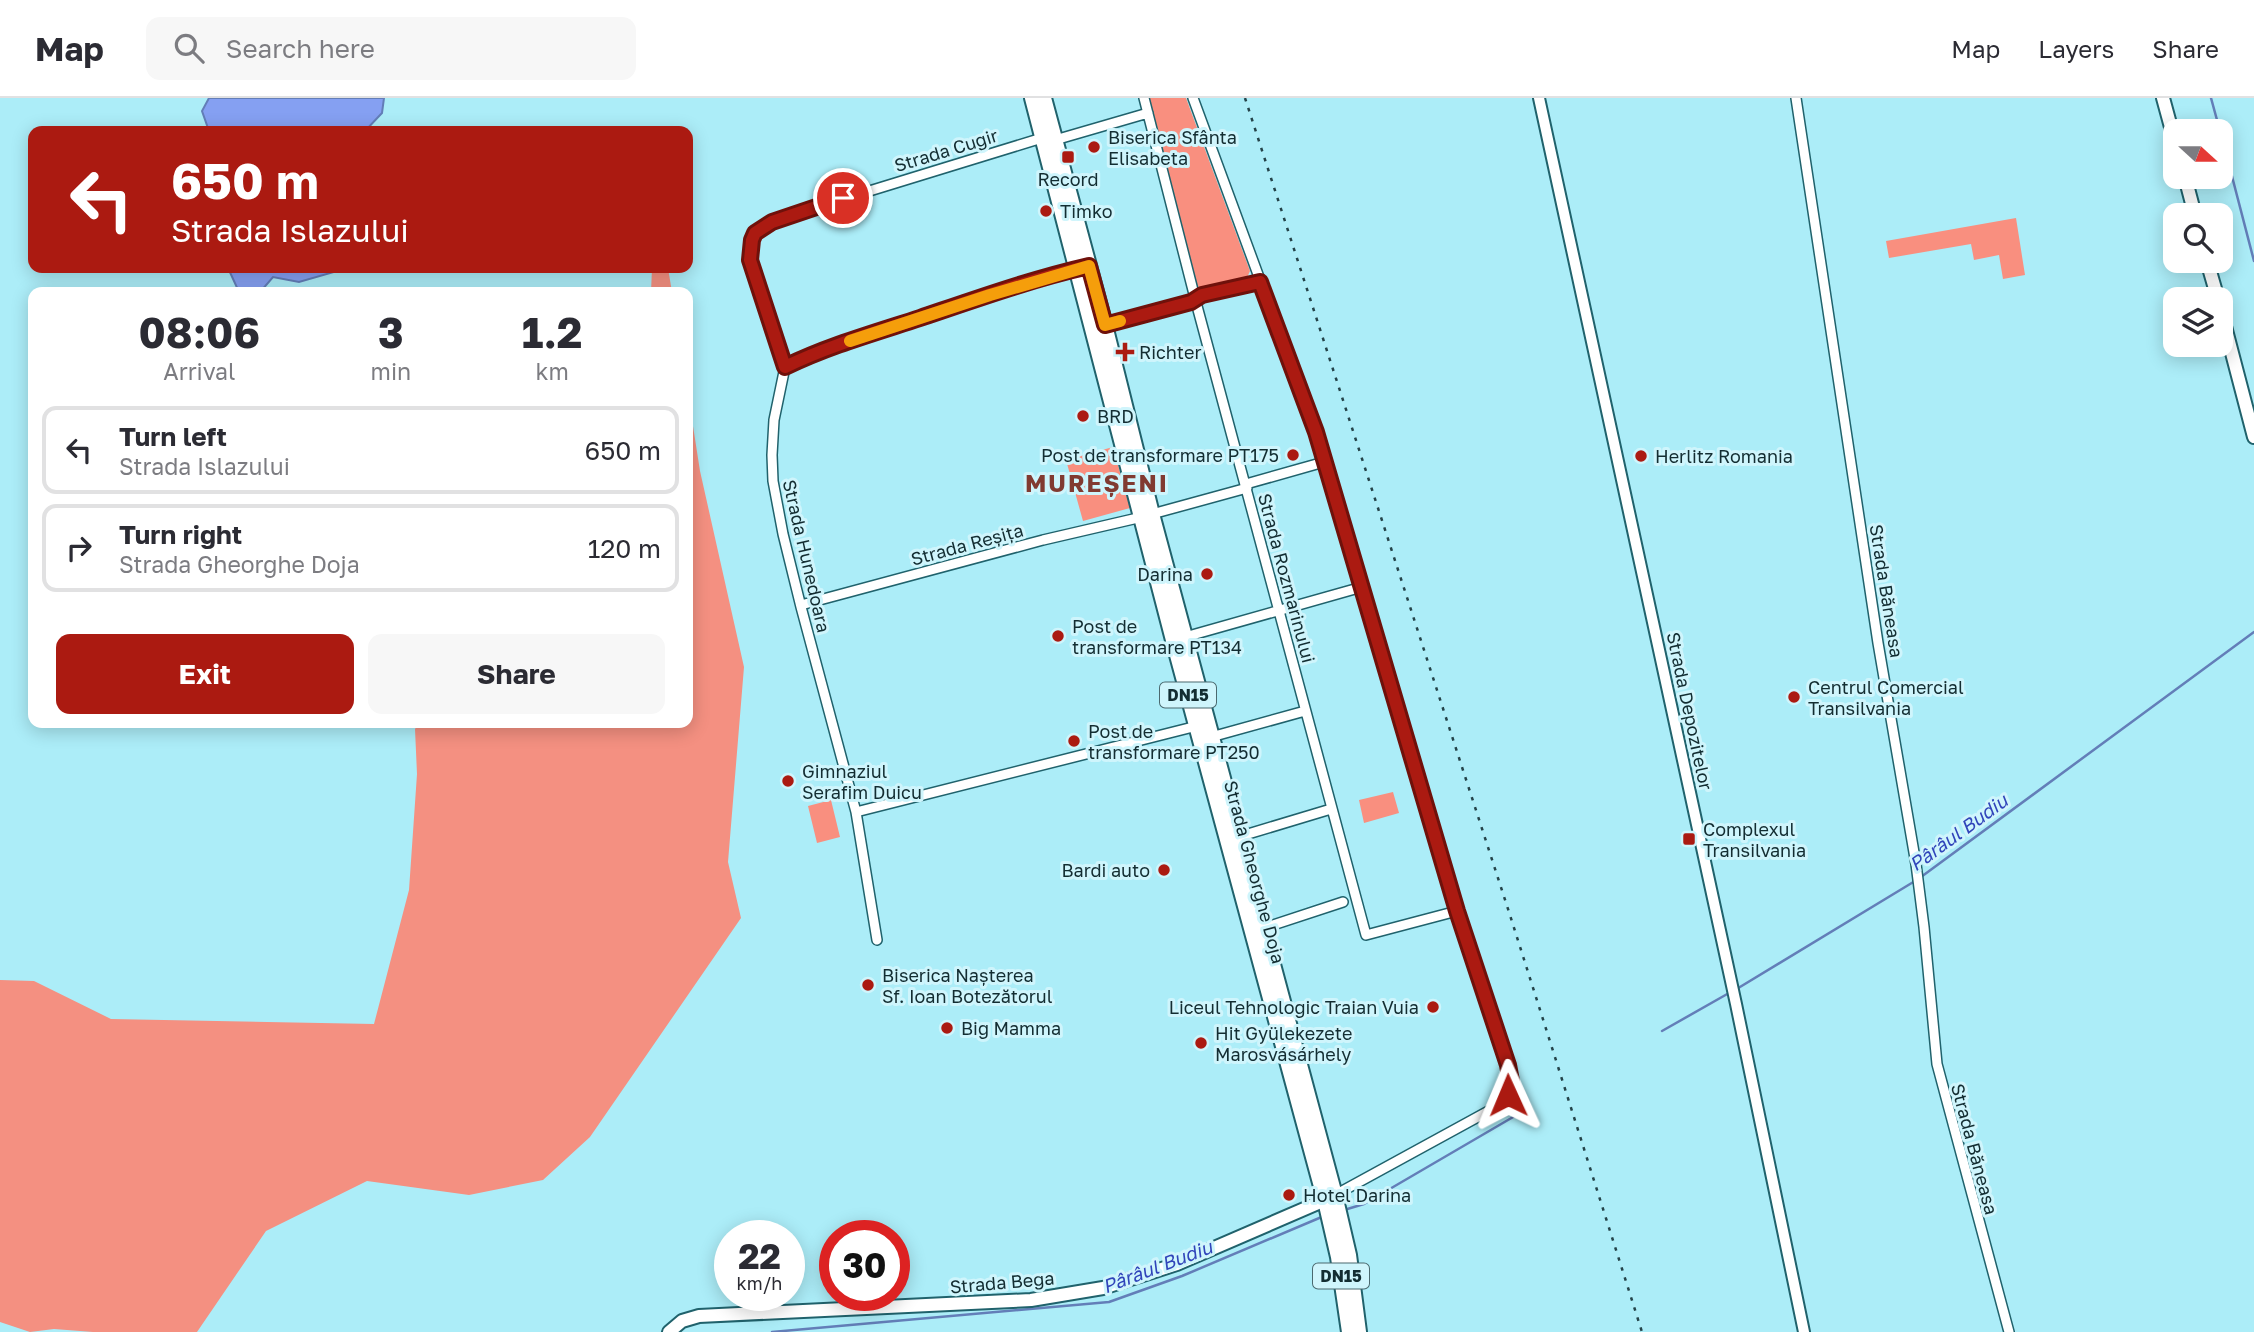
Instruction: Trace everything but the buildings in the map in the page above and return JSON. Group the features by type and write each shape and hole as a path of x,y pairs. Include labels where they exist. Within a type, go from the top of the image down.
{"main road":[{"name":"Strada Gheorghe Doja","path":"1032,98 1049,139 1147,516 1185,637 1238,837 1257,930"},
{"name":"Strada Gheorghe Doja","path":"1044,98 1049,139"},
{"path":"2163,98 2169,119"},
{"name":"Strada Gheorghe Doja","path":"1083,268 1105,325 1197,726 1257,930 1331,1200 1349,1332"},
{"path":"2233,357 2254,437"},
{"name":"Strada Bega","path":"669,1332 682,1321 699,1317 1031,1300 1103,1289 1177,1264 1331,1200"},
{"name":"Strada Gheorghe Doja","path":"1335,1220 1351,1266 1359,1332"}],"street":[{"name":"Strada Rozmarinului","path":"1144,98 1195,300 1366,934 1457,911"},
{"path":"1193,98 1316,432 1457,911 1511,1081 1508,1095 1496,1107 1331,1200"},
{"name":"Strada Depozitelor","path":"1539,98 1735,999 1804,1332"},
{"name":"Strada Băneasa","path":"1796,98 1878,643 1916,864 1937,1064 2009,1332"},
{"name":"Strada Cugir","path":"785,367 750,260 755,233 775,220 1049,139 1148,113"},
{"path":"785,367 825,349 980,298 1083,268"},
{"path":"1105,325 1195,300 1202,295 1260,282"},
{"name":"Strada Hunedoara","path":"785,367 774,420 773,481 783,534 856,812 877,940"},
{"name":"Strada Reșița","path":"801,605 1043,540 1147,516 1324,462"},
{"path":"1185,637 1362,587"},
{"path":"1211,737 1305,711"},
{"path":"856,812 1197,726"},
{"path":"1238,837 1331,809"},
{"path":"1257,930 1343,902"}],"shaded area":[{"path":"1148,98 1186,98 1250,271 1246,280 1212,289 1195,284"},
{"path":"2016,218 2025,275 2003,279 1999,255 1974,260 1971,244 1889,258 1886,241"},
{"path":"652,273 669,273 671,287 651,287"},
{"path":"693,426 700,471 744,667 728,862 741,918 590,1137 543,1180 469,1195 367,1181 266,1231 197,1332 93,1332 54,1329 30,1332 0,1322 0,980 34,981 111,1019 374,1024 409,890 417,774 415,729 693,728"},
{"path":"1113,447 1130,508 1083,521 1066,460"},
{"path":"1393,792 1399,813 1364,823 1359,800"},
{"path":"831,800 840,837 817,843 808,806"}],"water":[{"path":"209,98 384,98 382,113 370,126 207,126 202,111"},
{"path":"230,273 330,273 299,282 273,277 264,287 237,287"}],"waterway":[{"name":"Pârâul Budiu","path":"2211,98 2217,119"},
{"name":"Pârâul Budiu","path":"2233,180 2254,261"},
{"name":"Pârâul Budiu","path":"1921,877 2254,632"},
{"name":"Pârâul Budiu","path":"1735,990 1915,881"},
{"name":"Pârâul Budiu","path":"1662,1031 1729,993"},
{"name":"Pârâul Budiu","path":"1344,1210 1364,1204 1520,1113"},
{"name":"Pârâul Budiu","path":"772,1332 1109,1302 1182,1276 1324,1216"}],"railway":[{"path":"1245,98 1642,1332"}],"slow traffic":[{"path":"850,341 1089,266 1105,325 1120,321"}],"place":[{"name":"Biserica Sfânta Elisabeta","path":"1094,147"},
{"name":"Record","path":"1068,157"},
{"name":"Timko","path":"1046,211"},
{"name":"Richter","path":"1125,352"},
{"name":"BRD","path":"1083,416"},
{"name":"Post de transformare PT175","path":"1293,455"},
{"name":"Herlitz Romania","path":"1641,456"},
{"name":"Darina","path":"1207,574"},
{"name":"Post de transformare PT134","path":"1058,636"},
{"name":"Centrul Comercial Transilvania","path":"1794,697"},
{"name":"Post de transformare PT250","path":"1074,741"},
{"name":"Gimnaziul Serafim Duicu","path":"788,781"},
{"name":"Complexul Transilvania","path":"1689,839"},
{"name":"Bardi auto","path":"1164,870"},
{"name":"Biserica Nașterea Sf. Ioan Botezătorul","path":"868,985"},
{"name":"Liceul Tehnologic Traian Vuia","path":"1433,1007"},
{"name":"Big Mamma","path":"947,1028"},
{"name":"Hit Gyülekezete Marosvásárhely","path":"1201,1043"},
{"name":"Hotel Darina","path":"1289,1195"}],"district":[{"name":"MUREȘENI","path":"1097,482"}],"route":[{"path":"843,198 765,225 755,233 752,240 750,260 785,367 814,353 889,328 1089,266 1105,325 1191,302 1202,295 1260,282 1316,432 1457,911 1508,1065 1511,1081 1508,1095"}]}
